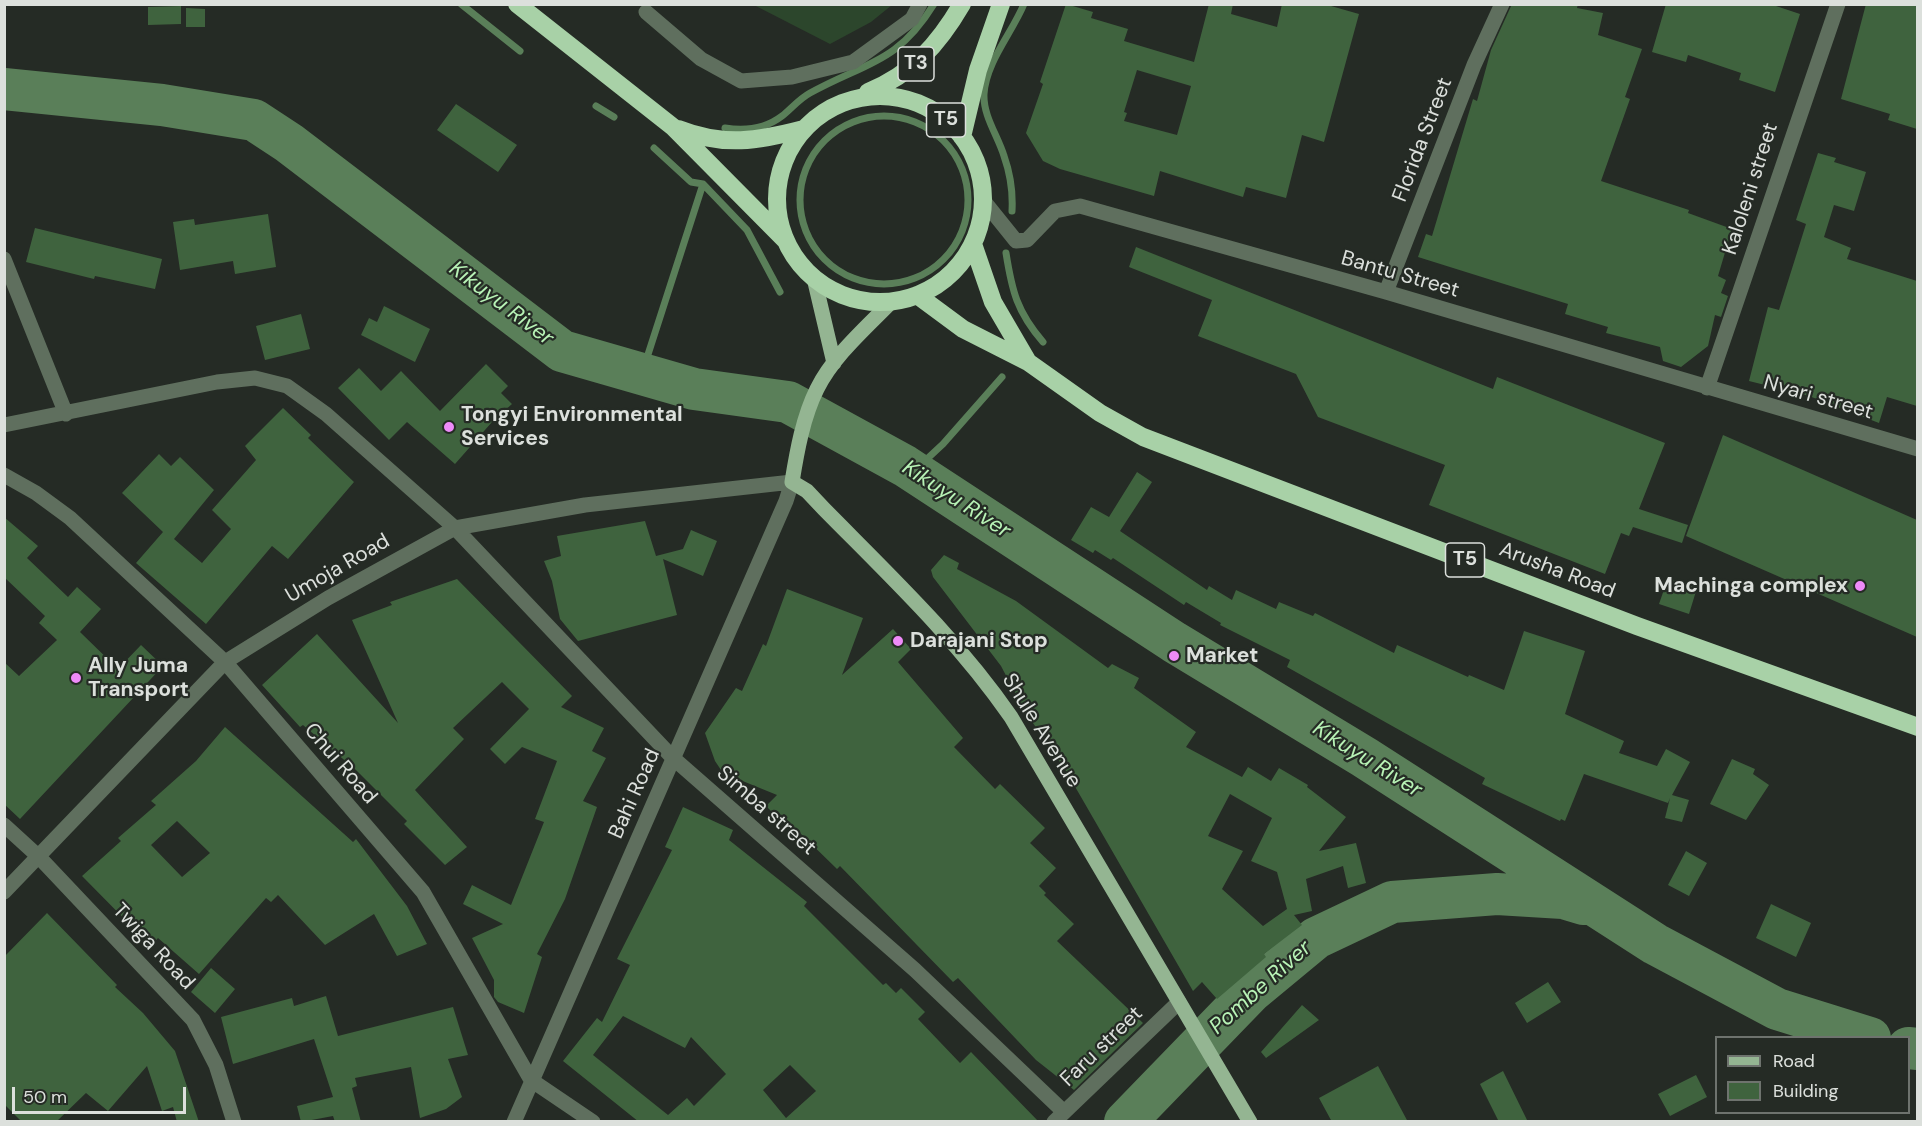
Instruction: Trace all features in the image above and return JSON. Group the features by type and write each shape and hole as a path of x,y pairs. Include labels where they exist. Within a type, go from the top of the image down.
{"highway":[{"name":"T5","path":"517,4 673,127 787,242"},
{"name":"T3","path":"850,100 890,83 924,58 946,31 962,4"},
{"path":"962,136 978,70 1001,4"},
{"name":"T5","path":"872,95 898,97 922,104 944,118 962,136 977,166 983,200 980,222 973,244 958,266 940,283 917,295 892,302 864,301 837,293 814,278 798,261 787,242 778,213 778,183 787,154 804,129 825,112 850,100 872,95"},
{"name":"T5","path":"673,127 697,136 731,141 761,140 804,129"},
{"name":"T5","path":"973,244 993,302 1028,362"},
{"name":"T5","path":"917,295 963,329 1028,362"},
{"name":"Arusha Road","path":"1028,362 1100,413 1143,437 1174,450 1637,626 1917,728"}],"main road":[{"path":"814,278 834,363"},
{"path":"792,482 798,446 817,390 834,363 892,302"},
{"name":"Shule Avenue","path":"792,482 807,491 824,508 979,670 1011,717 1224,1076 1246,1119"}],"street":[{"path":"646,12 701,59 741,81 792,77 853,62 912,19 920,4"},
{"name":"Florida Street","path":"1386,292 1474,65 1502,4"},
{"name":"Kaloleni street","path":"1707,388 1838,4"},
{"name":"Bantu Street","path":"983,200 1016,241 1027,240 1055,211 1080,206 1386,292 1707,388"},
{"path":"4,259 66,414"},
{"name":"Simba street","path":"4,425 217,382 255,378 286,386 326,414 454,528 673,759 915,970 1059,1117"},
{"name":"Nyari street","path":"1707,388 1917,449"},
{"name":"Chui Road","path":"4,475 36,493 70,518 225,662 423,892 531,1080 593,1122"},
{"name":"Umoja Road","path":"4,892 225,662 328,598 454,528 597,503 792,482"},
{"name":"Bahi Road","path":"514,1122 786,501 792,482"},
{"name":"Twiga Road","path":"4,825 39,856 193,1020 216,1065 234,1122"},
{"name":"Faru street","path":"1059,1117 1179,1002"}],"green space":[{"path":"754,5 892,5 871,22 830,44"}],"building":[{"path":"1066,4 1093,12 1091,18 1128,29 1124,41 1194,62 1209,4 1233,4 1231,14 1277,27 1282,4 1324,4 1359,14 1324,142 1302,135 1286,198 1246,187 1243,197 1160,171 1154,196 1060,169 1043,161 1026,133 1043,84 1040,82","holes":["1137,70 1191,86 1177,135 1124,121 1127,113 1124,112"]},
{"path":"1512,4 1578,4 1577,8 1603,13 1598,35 1642,49 1625,97 1630,99 1601,181 1689,210 1688,213 1732,229 1718,276 1726,280 1721,293 1728,296 1721,317 1715,315 1708,346 1681,367 1663,361 1660,347 1606,333 1608,327 1565,314 1568,304 1418,257 1426,234 1432,236 1473,99 1477,101 1491,50"},
{"path":"1666,4 1770,4 1800,14 1775,92 1739,80 1741,73 1688,55 1686,62 1652,52"},
{"path":"1866,4 1917,4 1917,129 1888,120 1890,114 1841,99"},
{"path":"181,6 181,24 148,25 148,7"},
{"path":"186,8 205,9 205,27 186,27"},
{"path":"456,104 517,145 498,172 437,130"},
{"path":"1818,153 1836,158 1834,162 1866,172 1854,211 1834,205 1824,237 1851,248 1847,259 1917,281 1917,406 1887,397 1879,423 1809,396 1749,381 1768,307 1779,310 1806,224 1796,220"},
{"path":"268,214 276,267 235,274 233,261 180,270 173,222 194,219 195,225"},
{"path":"35,228 162,259 155,289 95,276 94,279 26,262"},
{"path":"1136,247 1493,389 1497,377 1665,443 1639,509 1688,525 1682,543 1633,527 1629,536 1621,533 1605,574 1429,505 1445,465 1318,417 1296,374 1198,336 1212,300 1129,267"},
{"path":"384,306 430,329 415,362 361,335 369,318 377,322"},
{"path":"301,314 310,349 265,360 256,326"},
{"path":"486,364 508,386 501,393 512,404 492,422 455,464 407,422 389,440 338,388 359,368 381,391 401,371 440,411"},
{"path":"283,408 311,435 308,438 354,482 288,559 272,546 206,624 136,563 163,532 122,493 159,454 171,466 180,457 214,490 174,539 202,563 231,529 212,510 256,460 245,446"},
{"name":"Machinga complex","path":"1723,435 1917,520 1917,637 1686,536"},
{"path":"1137,472 1152,482 1120,531 1207,590 1209,586 1232,600 1236,590 1276,609 1279,602 1313,616 1315,613 1394,653 1397,645 1468,677 1469,675 1504,690 1524,631 1585,651 1565,714 1624,741 1619,753 1657,766 1666,749 1690,762 1672,795 1689,800 1682,822 1665,818 1670,798 1668,803 1584,774 1565,821 1561,819 1560,821 1482,784 1485,778 1287,667 1290,660 1220,625 1221,623 1186,602 1184,605 1113,558 1111,560 1095,550 1093,553 1071,540 1091,507 1109,517"},
{"path":"4,517 38,546 27,558 68,597 77,587 101,609 80,632 118,669 141,645 163,666 20,819 4,804 4,662 19,676 57,640 39,623 45,616 4,577"},
{"path":"645,521 656,556 683,549 691,530 717,541 703,576 663,559 677,615 578,641 560,619 552,581 544,561 561,556 557,536"},
{"path":"944,555 959,563 957,569 1016,601 1108,668 1112,664 1139,678 1134,688 1196,732 1186,747 1242,777 1248,767 1271,781 1279,768 1308,785 1307,787 1346,817 1319,851 1356,843 1366,883 1348,888 1343,866 1306,879 1312,911 1294,915 1302,925 1264,954 1266,957 1217,999 1202,982 1193,991 1066,771 1024,710 1001,666 933,577 931,570","holes":["1230,794 1272,818 1251,861 1277,872 1287,909 1263,926 1222,889 1243,851 1208,836"]},
{"path":"1668,578 1697,588 1689,614 1659,604"},
{"path":"457,579 572,696 561,707 604,728 592,751 606,758 583,801 597,807 565,899 537,954 542,957 524,1013 498,1002 494,997 494,980 472,938 503,924 463,904 472,885 511,905 544,822 535,819 557,761 522,747 505,764 490,749 529,709 502,682 453,728 464,739 415,790 467,847 445,865 404,824 407,821 356,770 303,725 300,727 262,685 317,634 398,723 352,620 392,605 390,602"},
{"path":"787,589 863,618 842,675 893,629 911,649 898,662 963,738 954,747 995,789 1000,784 1045,828 1030,843 1056,868 1039,886 1046,893 1044,895 1074,924 1057,941 1143,1023 1074,1090 1036,1060 958,978 953,982 840,866 837,869 798,831 795,835 766,806 777,795 723,773 715,761 705,733 736,688 742,691 763,644 766,646"},
{"path":"225,727 353,842 356,839 407,906 427,944 397,956 374,914 325,945 278,895 271,902 266,898 199,974 158,938 151,946 82,876 121,841 118,838 156,805 151,801 196,761","holes":["177,821 210,853 182,877 151,845"]},
{"path":"1732,759 1755,769 1753,774 1769,785 1746,820 1710,804"},
{"path":"683,807 733,830 729,840 807,902 804,906 883,985 886,983 896,993 901,988 925,1012 918,1019 960,1063 971,1052 1039,1122 639,1122 563,1061 597,1018 602,1022 630,965 617,959 672,850 665,847","holes":["623,1016 685,1048 691,1037 726,1074 694,1106 687,1098 668,1115 593,1055","790,1065 816,1091 786,1118 763,1090"]},
{"path":"1686,851 1707,863 1689,896 1668,885"},
{"path":"1771,904 1811,923 1796,957 1756,938"},
{"path":"47,913 117,985 115,987 143,1013 175,1051 199,1122 177,1122 173,1107 162,1111 147,1066 108,1111 86,1093 56,1122 22,1122 4,1104 4,957"},
{"path":"211,968 235,989 215,1013 191,992"},
{"path":"1548,982 1561,1002 1527,1023 1515,1003"},
{"path":"326,996 338,1036 453,1007 468,1055 448,1059 462,1097 446,1109 420,1118 411,1067 355,1078 357,1086 352,1088 361,1122 335,1122 333,1116 301,1122 297,1106 333,1097 314,1039 233,1064 221,1017 292,998 294,1006"},
{"path":"1302,1005 1319,1020 1266,1058 1261,1052"},
{"path":"1378,1066 1408,1122 1332,1122 1319,1098"},
{"path":"1503,1071 1528,1122 1499,1122 1480,1084"},
{"path":"1696,1075 1707,1097 1670,1116 1658,1094"}],"waterway":[{"path":"461,4 520,51"},
{"path":"725,128 747,129 769,124 810,93 879,59 907,39 934,4"},
{"path":"1012,211 1008,169 988,118 984,94 994,59 1024,4"},
{"name":"Kikuyu River","path":"4,89 162,105 254,120 289,143 562,351 694,389 788,402 905,466 1174,642 1364,757 1655,944 1777,1009 1864,1036"},
{"path":"596,106 614,117"},
{"path":"884,116 900,117 916,122 944,140 962,168 967,184 968,200 967,216 962,232 944,260 916,278 900,283 884,284 868,283 852,278 824,260 806,232 801,216 800,200 801,184 806,168 824,140 852,122 868,117 884,116"},
{"path":"654,148 691,182 703,184 747,230 780,292"},
{"path":"642,373 703,184"},
{"path":"1006,253 1021,311 1043,342"},
{"path":"914,471 943,444 1002,377"},
{"name":"Pombe River","path":"1125,1122 1252,991 1316,938 1392,902 1497,894 1563,898 1583,904"},
{"name":"Kikuyu River","path":"1910,1048 1918,1049"}],"place":[{"name":"Tongyi Environmental Services","path":"449,427"},
{"name":"Machinga complex","path":"1860,586"},
{"name":"Darajani Stop","path":"898,641"},
{"name":"Market","path":"1174,656"},
{"name":"Ally Juma Transport","path":"76,678"}]}
